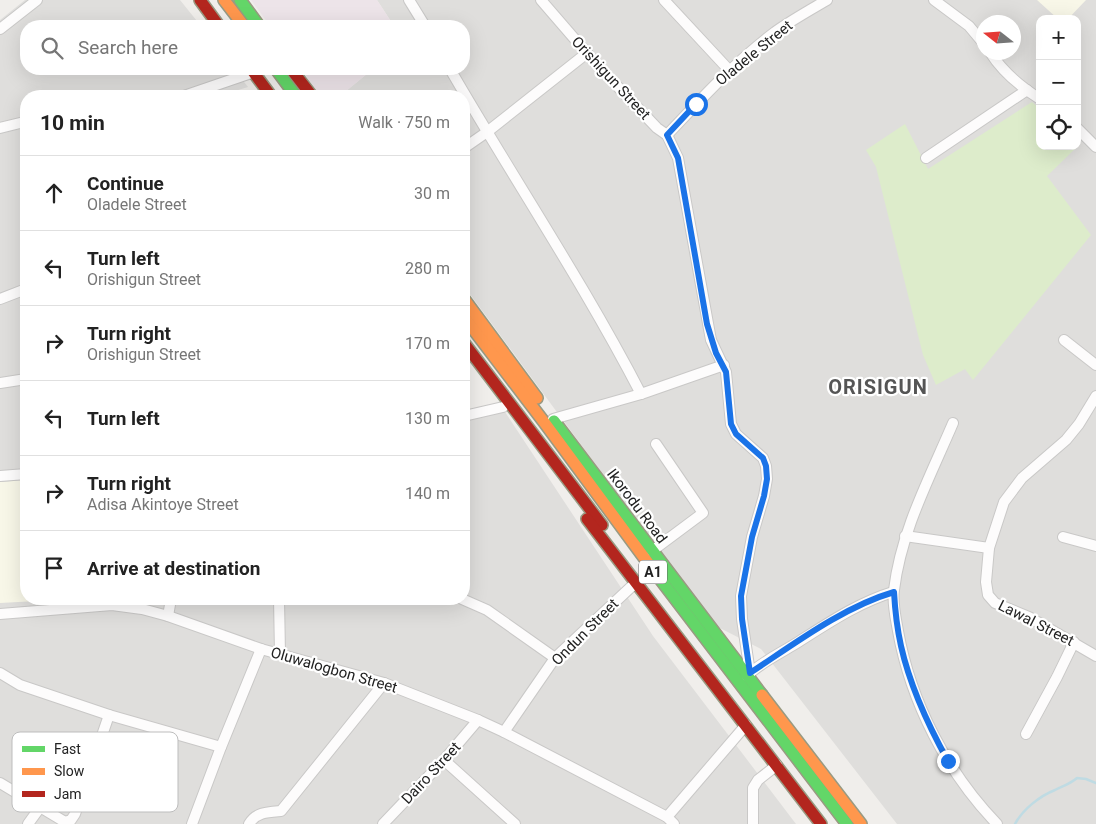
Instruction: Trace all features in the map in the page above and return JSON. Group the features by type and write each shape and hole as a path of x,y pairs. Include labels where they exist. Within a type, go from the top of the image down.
{"main road":[{"path":"200,0 215,20"},
{"path":"210,0 225,20"},
{"path":"224,0 239,20"},
{"path":"240,0 255,20"},
{"path":"258,75 267,90"},
{"path":"260,75 275,90"},
{"path":"280,75 292,90"},
{"path":"296,75 307,90"},
{"name":"Ikorodu Road","path":"470,307 652,551 861,824"},
{"name":"Ikorodu Road","path":"470,325 544,422 625,534 847,824"},
{"name":"A1","path":"470,351 833,824"},
{"path":"470,362 636,584 821,824"}],"street":[{"path":"0,29 37,0"},
{"path":"409,0 421,20"},
{"name":"Orishigun Street","path":"541,0 617,87 657,128 667,135 678,158 711,340 726,372 730,417 739,438 763,458 766,473 764,496 752,537 741,596 748,675"},
{"path":"664,0 730,70"},
{"name":"Oladele Street","path":"667,135 730,70 774,33 827,0"},
{"path":"934,0 969,26 976,34"},
{"path":"470,144 587,53"},
{"path":"995,60 1036,96"},
{"path":"200,90 241,75"},
{"path":"454,75 462,90"},
{"path":"926,158 1027,90"},
{"path":"470,103 588,296 642,394"},
{"path":"0,128 20,123"},
{"path":"1081,132 1096,147"},
{"path":"0,299 20,291"},
{"path":"1064,340 1096,365"},
{"path":"553,420 642,394 724,365"},
{"path":"0,383 20,380"},
{"path":"905,536 989,548 1004,502 1014,487 1066,440 1079,424 1096,396"},
{"path":"470,415 504,407"},
{"path":"953,423 905,536 894,592 901,646 908,670 932,732 967,791 997,824"},
{"path":"652,551 703,513 656,444"},
{"path":"0,476 20,474"},
{"path":"1063,537 1096,546"},
{"name":"Lawal Street","path":"989,548 986,582 988,595 995,603 1029,617 1096,656"},
{"name":"Ondun Street","path":"504,732 555,658 636,584"},
{"path":"748,675 777,655 866,601 894,592"},
{"path":"470,603 487,610 555,658"},
{"name":"Oluwalogbon Street","path":"0,614 112,605 142,609 168,616 261,649 384,682 504,732 670,820"},
{"path":"168,616 170,605"},
{"path":"279,605 280,654"},
{"path":"1026,734 1057,678 1074,642"},
{"path":"192,824 261,649"},
{"path":"0,673 20,684 108,715 168,732"},
{"path":"249,824 252,819 261,813 281,812 384,682"},
{"path":"102,732 108,715"},
{"name":"Dairo Street","path":"383,824 444,760 478,720"},
{"path":"670,820 746,725"},
{"path":"178,735 221,747"},
{"path":"444,760 515,824"},
{"path":"753,824 753,788 758,780 777,766"},
{"path":"0,784 12,790"},
{"path":"28,824 37,812"},
{"path":"50,812 65,822 71,820 76,812"}],"shaded area":[{"path":"25,0 180,0 196,20 20,20 20,75 239,75 248,87 238,90 20,90 20,605 470,605 470,412 501,406 653,636 796,824 0,824 0,20"},
{"path":"251,0 377,0 390,20 266,20"},
{"path":"377,0 1096,0 1096,824 897,824 761,649 714,625 470,294 470,90 347,90 366,75 470,75 470,20 390,20"},
{"path":"1037,0 1086,0 1072,15 1054,15"},
{"path":"305,75 366,75 347,90 317,90"},
{"path":"20,480 20,602 0,603 0,482"}],"green space":[{"path":"1032,102 1036,106 1036,150 1074,150 1047,176 1091,235 973,380 965,369 936,385 923,355 876,167 866,150 905,124 928,169"}],"waterway":[{"path":"1015,824 1027,808 1038,799 1077,778 1096,783"}],"traffic: fast":[{"path":"240,0 255,20"},
{"path":"280,75 292,90"},
{"path":"554,421 762,695"},
{"path":"654,571 847,824"}],"traffic: slow":[{"path":"224,0 239,20"},
{"path":"470,307 537,398"},
{"path":"470,325 654,571"},
{"path":"762,695 861,824"}],"traffic: jam":[{"path":"200,0 215,20"},
{"path":"255,75 267,90"},
{"path":"296,75 307,90"},
{"path":"470,351 602,525"},
{"path":"587,519 821,824"}],"district":[{"name":"ORISIGUN","path":"878,387"}],"route":[{"path":"696,104 667,135 678,158 707,324 716,353 726,372 731,424 739,438 763,458 766,466 767,479 764,496 752,537 741,596 744,640 750,673 866,601 894,592 901,646 908,670 932,732 948,761"}]}
